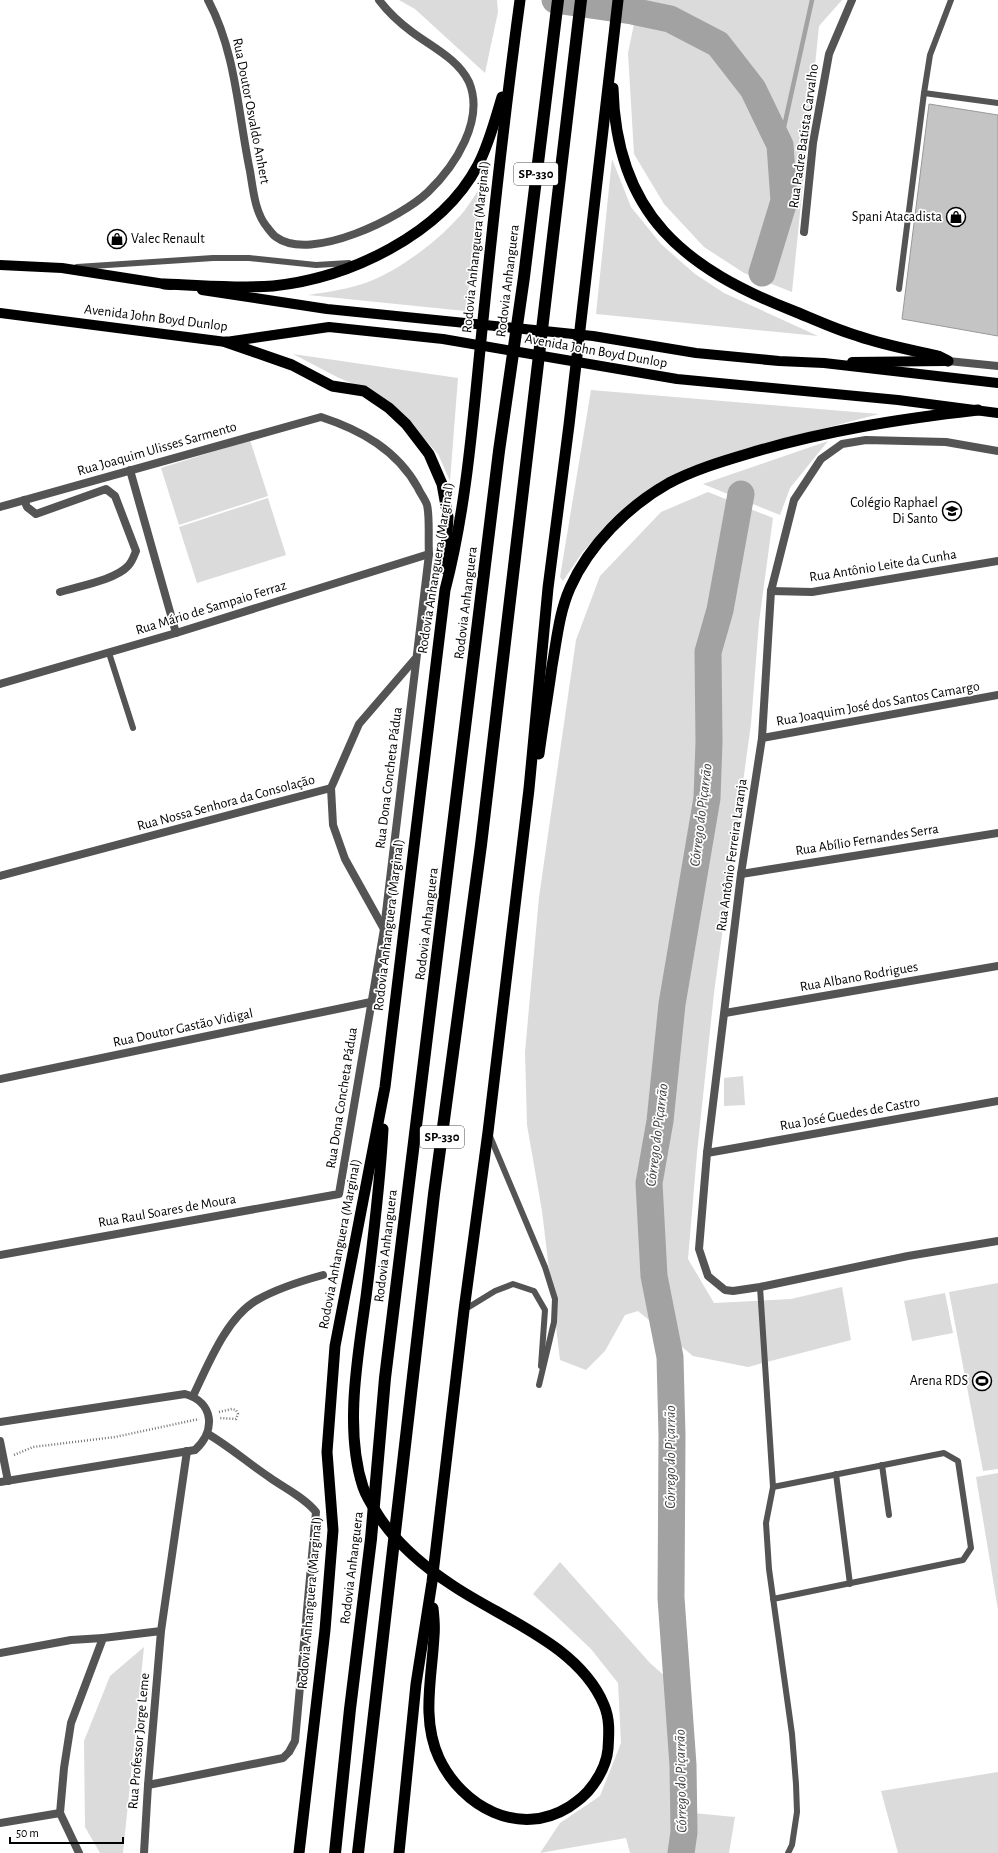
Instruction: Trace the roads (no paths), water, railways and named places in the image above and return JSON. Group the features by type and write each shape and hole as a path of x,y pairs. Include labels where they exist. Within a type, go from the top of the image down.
{"highway":[{"name":"Rodovia Anhanguera (Marginal)","path":"299,1853 325,1630 333,1530 327,1452 335,1346 385,1087 444,590 455,549 474,416 510,70 520,0"},
{"name":"Rodovia Anhanguera","path":"335,1853 350,1709 371,1539 387,1362 500,451 524,277 558,0"},
{"name":"SP-330","path":"358,1853 432,1210 481,845 581,0"},
{"path":"399,1853 416,1684 432,1582 464,1310 488,1132 529,789 548,588 569,425 584,283 618,0"},
{"path":"612,50 615,122 624,164 644,206 659,227 680,249 714,274 763,300 857,336 938,356 948,361"},
{"path":"164,284 272,286 334,274 367,261 400,243 434,218 464,187 477,166 489,140 510,70"},
{"path":"226,342 292,365 332,386 364,391 388,408 414,432 434,463 445,493 448,518 444,590"},
{"path":"529,789 538,758 559,626 570,589 581,568 598,544 634,508 657,491 690,473 813,435 854,427 978,410"},
{"path":"385,1087 380,1186 359,1345 353,1418 354,1442 363,1488 370,1503 394,1538 442,1577 569,1658 592,1683 604,1705 610,1727 608,1756 598,1778 585,1797 561,1812 533,1820 513,1818 499,1814 479,1805 459,1789 446,1771 438,1754 431,1732 428,1706 434,1634 432,1582"}],"main road":[{"name":"Avenida John Boyd Dunlop","path":"0,264 62,268 327,308 593,336 696,353 779,361 824,363 998,383"},
{"name":"Avenida John Boyd Dunlop","path":"0,313 226,342 329,327 443,340 677,379 898,400 998,413"},
{"path":"824,363 882,360 948,361"}],"street":[{"name":"Rua Doutor Osvaldo Anhert","path":"208,0 218,20 226,44 255,200 261,220 276,238 294,244 313,244 336,240 372,227 407,208 428,192 443,174 468,135 474,109 470,85 464,72 413,32 386,9 379,0"},
{"name":"Rua Padre Batista Carvalho","path":"804,232 814,143 829,54 852,0"},
{"path":"948,361 998,366"},
{"name":"Rua Joaquim Ulisses Sarmento","path":"0,507 321,417"},
{"name":"Rua Dona Concheta Pádua","path":"321,417 349,426 373,440 395,458 412,478 427,504 429,554 415,660 384,929 339,1194"},
{"name":"Rua Antônio Ferreira Laranja","path":"998,451 946,442 866,440 842,444 821,459 794,500 771,591 762,738 741,874 707,1153 699,1249 708,1276 725,1290 740,1290 908,1256 998,1241"},
{"path":"130,470 176,633"},
{"path":"24,500 27,508 36,514 106,489 115,496 136,551 133,559 129,565 117,574 60,592"},
{"name":"Rua Mário de Sampaio Ferraz","path":"0,684 176,633 429,554"},
{"name":"Rua Antônio Leite da Cunha","path":"771,591 812,592 998,561"},
{"name":"Rua Nossa Senhora da Consolação","path":"0,876 331,788 360,724 415,660"},
{"name":"Rua Joaquim José dos Santos Camargo","path":"762,738 998,695"},
{"path":"331,788 333,825 346,859 384,929"},
{"name":"Rua Abílio Fernandes Serra","path":"741,874 998,833"},
{"name":"Rua Albano Rodrigues","path":"724,1013 998,966"},
{"name":"Rua Doutor Gastão Vidigal","path":"0,1078 371,1002"},
{"name":"Rua José Guedes de Castro","path":"707,1153 998,1101"},
{"name":"Rua Raul Soares de Moura","path":"0,1254 339,1194"},
{"path":"193,1396 219,1344 231,1325 245,1310 256,1300 291,1284 323,1275"},
{"path":"0,1422 185,1394 193,1396 205,1409 209,1417 210,1426 204,1442 196,1450 4,1481 4,1460 0,1441"},
{"path":"148,1785 283,1758 295,1742 316,1512 223,1443 208,1434"},
{"name":"Rua Professor Jorge Leme","path":"144,1853 148,1785 161,1631 186,1451"},
{"path":"0,1653 71,1640 161,1631"},
{"path":"79,1853 60,1813 64,1768 71,1723 103,1638"},
{"path":"0,1823 60,1813"}],"lane":[{"path":"899,289 930,55 951,0"},
{"path":"924,93 998,102"},
{"path":"62,268 213,258 249,258 316,265 367,261"},
{"path":"109,652 133,728"},
{"path":"464,1310 495,1291 513,1284 534,1291 545,1310 539,1385 554,1322 555,1299 545,1267 488,1132"},
{"path":"760,1287 772,1487 766,1523 773,1599 792,1734 796,1784 797,1812 792,1845 788,1853"},
{"path":"772,1487 944,1453 958,1461 971,1548 963,1560 912,1569 850,1584 773,1599"},
{"path":"882,1465 889,1515"},
{"path":"836,1474 850,1584"}],"waterway":[{"name":"Córrego do Piçarrão","path":"555,0 632,11 670,19 718,44 753,89 780,145 784,201 762,273"},
{"path":"780,145 812,0"},
{"name":"Córrego do Piçarrão","path":"681,1853 684,1832 683,1765 671,1598 672,1436 670,1357 654,1276 649,1183 660,1121 672,1004 707,798 709,742 708,652 720,610 741,494"}],"place":[{"name":"Spani Atacadista","path":"956,217"},
{"name":"Valec Renault","path":"117,239"},
{"name":"Colégio Raphael Di Santo","path":"952,511"},
{"name":"Arena RDS","path":"982,1381"}]}
